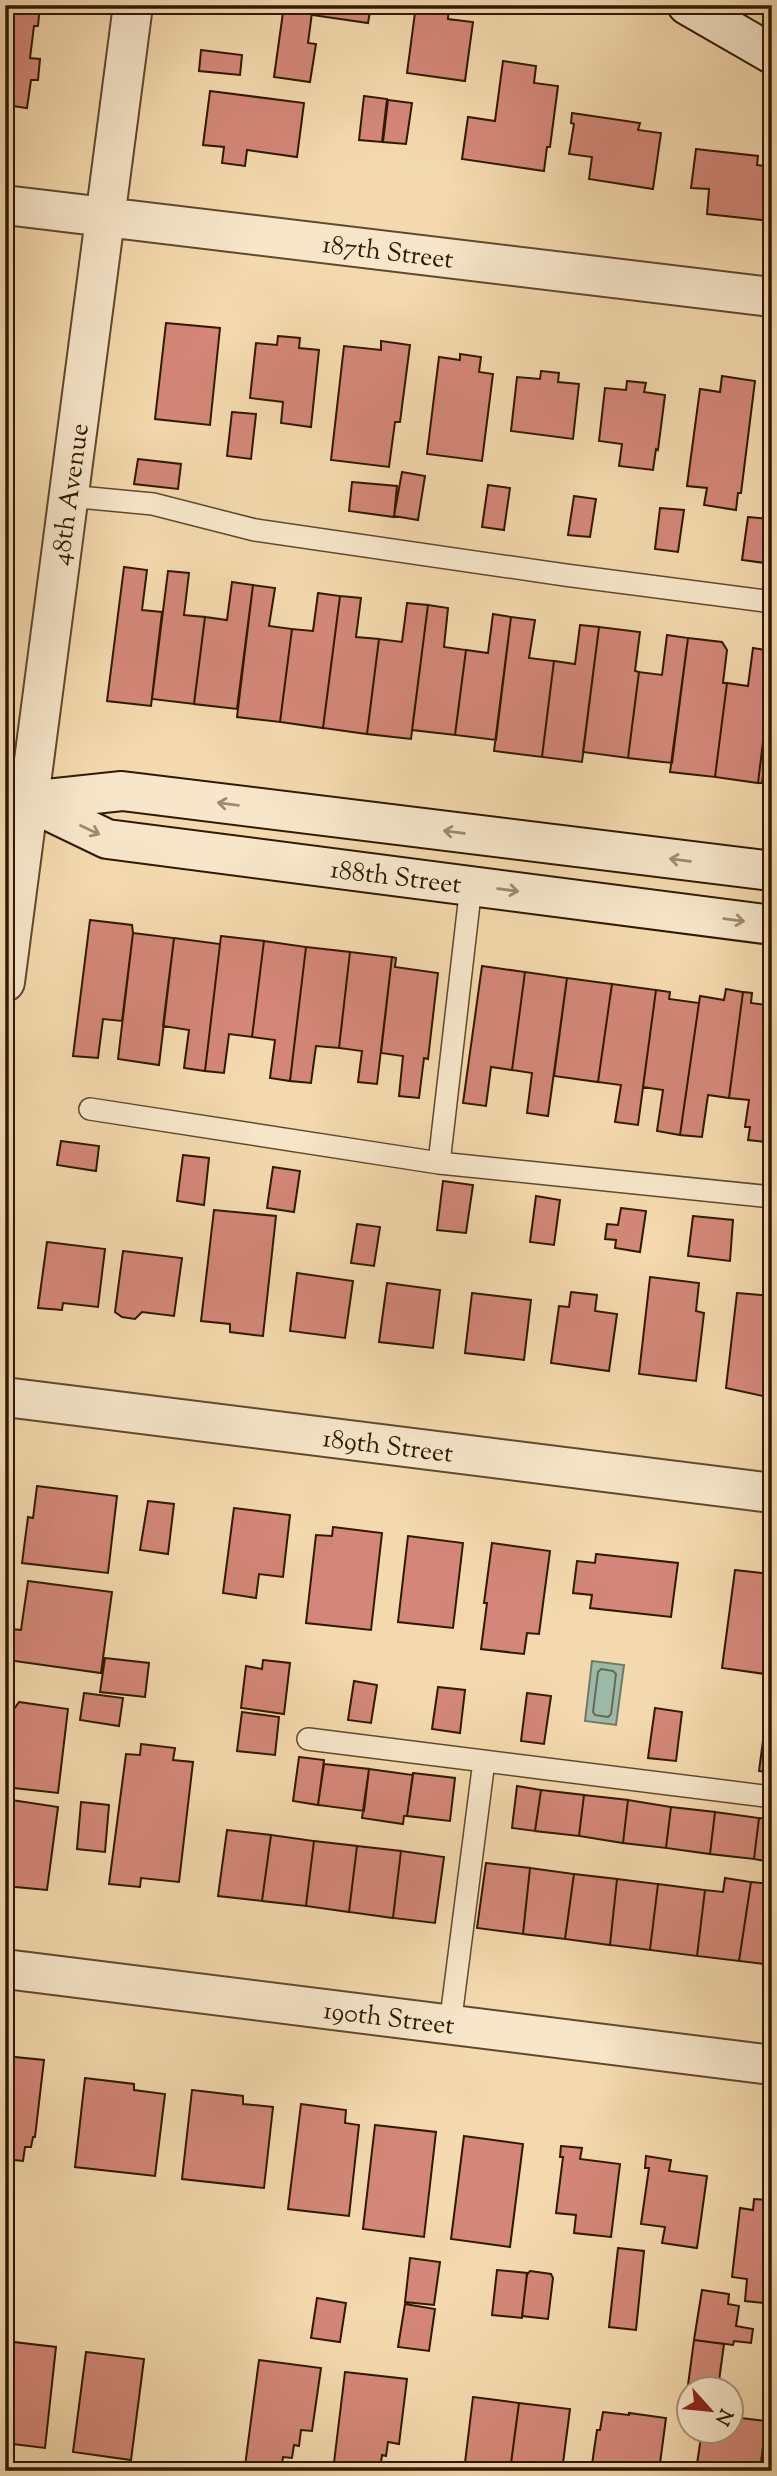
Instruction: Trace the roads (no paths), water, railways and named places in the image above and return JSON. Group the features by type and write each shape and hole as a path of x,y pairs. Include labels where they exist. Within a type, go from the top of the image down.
{"street":[{"name":"48th Avenue","path":"5,982 17,800 68,496 133,5"},
{"path":"687,5 772,54"},
{"name":"187th Street","path":"5,205 772,298"},
{"name":"188th Street","path":"17,800 122,791 772,871"},
{"name":"188th Street","path":"17,800 107,839 772,925"},
{"name":"189th Street","path":"5,1396 772,1493"},
{"name":"190th Street","path":"5,1969 772,2065"}],"lane":[{"path":"68,496 153,504 268,532 772,602"},
{"path":"439,1163 471,886"},
{"path":"90,1109 439,1163 772,1197"},
{"path":"308,1739 772,1797"},
{"path":"450,2025 484,1761"}],"water":[{"path":"592,1661 624,1665 616,1725 585,1721"}]}
